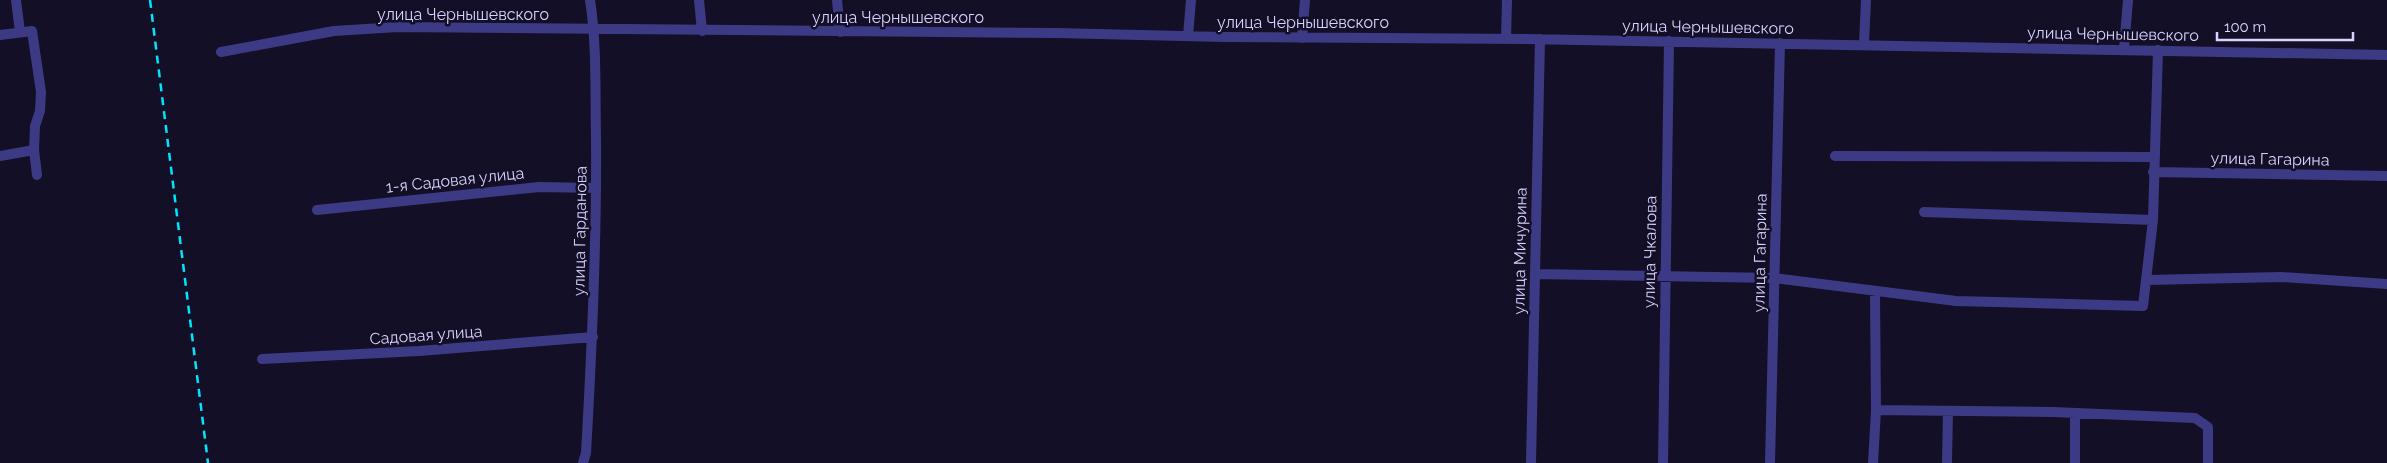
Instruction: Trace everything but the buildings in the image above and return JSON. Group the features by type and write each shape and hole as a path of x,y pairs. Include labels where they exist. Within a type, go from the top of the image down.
{"street":[{"path":"16,0 20,32"},
{"name":"улица Гарданова","path":"583,463 586,453 593,338 596,188 595,30 590,0"},
{"path":"699,0 702,31"},
{"path":"837,0 840,32"},
{"path":"1188,36 1190,0"},
{"path":"1302,38 1305,0"},
{"path":"1506,39 1507,0"},
{"path":"1864,44 1866,0"},
{"path":"2124,49 2128,0"},
{"name":"улица Чернышевского","path":"221,52 334,31 398,27 702,31 1039,32 1302,38 1540,39 2387,55"},
{"path":"0,35 32,31 41,92 40,111 35,126 34,150 37,175"},
{"name":"улица Мичурина","path":"1531,463 1540,39"},
{"name":"улица Чкалова","path":"1662,463 1669,41"},
{"name":"улица Гагарина","path":"1770,463 1780,43"},
{"path":"1534,274 1665,278 1774,278 1956,301 2143,306 2148,280 2152,220 2158,50"},
{"path":"0,156 34,150"},
{"path":"1835,156 2154,157"},
{"name":"улица Гагарина","path":"2154,172 2387,176"},
{"name":"1-я Садовая улица","path":"317,210 539,187 596,188"},
{"path":"1924,212 2152,220"},
{"path":"2148,280 2281,277 2387,284"},
{"path":"1873,463 1876,410 1875,292"},
{"name":"Садовая улица","path":"262,359 419,351 593,338"},
{"path":"1876,410 2076,413 2195,418 2208,427 2208,463"},
{"path":"1947,463 1948,411"},
{"path":"2075,463 2076,413"}],"railway":[{"path":"150,0 208,463"}]}
